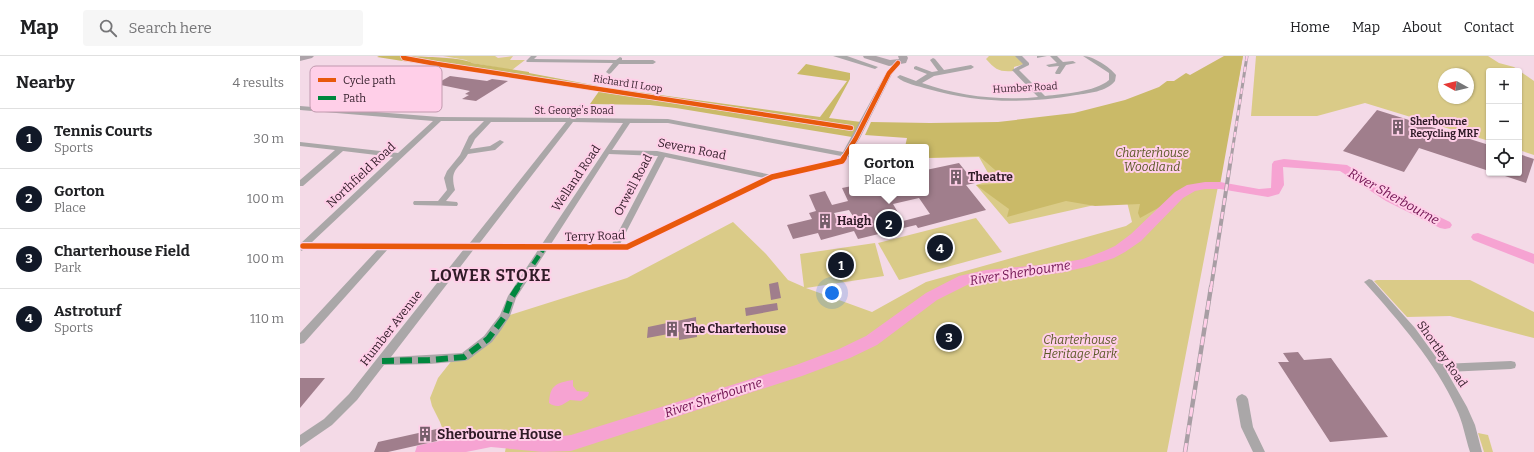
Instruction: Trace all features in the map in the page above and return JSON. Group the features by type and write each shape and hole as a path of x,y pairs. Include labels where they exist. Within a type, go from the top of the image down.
{"highway":[{"path":"300,58 308,56"}],"main road":[{"path":"878,60 900,59"}],"street":[{"path":"534,56 529,61 653,62"},
{"path":"609,72 622,56"},
{"path":"836,56 878,60 889,66 889,73"},
{"path":"1018,56 1027,64 1015,70 1043,98"},
{"path":"1053,56 1063,65"},
{"name":"Humber Road","path":"900,77 916,84 956,96 982,99 1021,100 1070,95 1107,85 1112,81 1113,75 1111,72 1086,56"},
{"path":"852,144 889,73 900,59"},
{"path":"933,60 942,72"},
{"path":"1049,65 1063,65 1072,63"},
{"path":"1057,75 1063,65"},
{"path":"916,84 932,74 964,71 971,67"},
{"path":"916,68 932,74"},
{"name":"Humber Avenue","path":"300,442 317,431 338,413 353,397 582,106"},
{"name":"St. George's Road","path":"300,108 310,109"},
{"name":"St. George's Road","path":"351,112 439,119 668,121 846,155"},
{"name":"Northfield Road","path":"301,247 439,119"},
{"path":"440,204 451,190 448,181 449,174 465,152 472,138 489,120"},
{"name":"Welland Road","path":"382,361 429,360 464,357 488,338 505,316 511,298 628,120"},
{"path":"465,152 492,148 500,142"},
{"path":"300,144 400,156"},
{"path":"301,183 341,149"},
{"path":"846,155 849,149"},
{"name":"Severn Road","path":"607,152 663,154 772,177"},
{"name":"Orwell Road","path":"614,248 663,154"},
{"name":"Terry Road","path":"301,247 386,246 614,248 631,246 772,177 840,162 846,155"},
{"path":"417,203 454,204"},
{"path":"300,340 386,246"},
{"name":"Shortley Road","path":"1369,282 1397,314 1438,368 1458,401 1469,425 1476,452"},
{"path":"1438,368 1511,365"},
{"path":"1242,399 1247,427 1259,452"}],"green space":[{"path":"443,56 495,56 498,58 513,56 510,60 525,60 512,70"},
{"path":"989,56 1016,56 1024,64 1014,67 1014,71 1001,71 992,66 986,59"},
{"name":"Charterhouse Woodland","path":"1224,56 1243,56 1220,185 1198,186 1140,218 1138,213 1140,204 1095,206 1066,201 1007,217 1009,209 976,185 1010,183 979,156 929,158 929,144 906,144 907,138 865,135 871,122 998,122 1074,113 1125,100 1159,87 1167,81 1174,81 1186,73 1190,75"},
{"name":"Charterhouse Heritage Park","path":"1243,56 1167,452 505,452 507,441 451,452 430,398 438,378 453,359 464,357 510,315 627,278 733,222 766,254 788,280 804,287 800,254 875,243 884,276 806,288 872,312 926,282 1126,226 1132,222 1126,198 1009,224 976,185 992,180 979,157 929,158 929,145 1082,129"},
{"path":"1256,56 1488,56 1499,63 1515,68 1486,68 1486,140 1365,103 1317,116 1251,116"},
{"path":"377,57 428,57 456,59 598,86 594,91"},
{"path":"806,64 850,73 850,79 829,118 861,122 852,137 676,108 650,105 590,104 602,87 820,117 847,81 797,74"},
{"path":"1522,73 1534,81 1534,155 1522,151"},
{"path":"976,218 1002,252 899,280 878,243"},
{"path":"1470,280 1534,312 1534,338 1450,316 1407,317 1374,281"},
{"path":"1478,433 1488,435 1493,452 1484,452"}],"shaded area":[{"path":"573,380 573,386 577,391 589,392 588,396 581,401 570,400 560,406 555,406 549,403 551,392 555,386 562,382"}],"building":[{"path":"450,76 487,81 492,79 508,81 476,101 462,99 469,95 465,94 470,91 442,85 442,81"},
{"name":"Sherbourne Recycling MRF","path":"1377,110 1486,144 1486,170 1419,148 1404,172 1343,151"},
{"path":"1522,155 1534,159 1526,183 1505,176 1522,176"},
{"path":"959,163 975,183 966,185 986,210 918,228 916,225 858,239 854,231 821,240 818,233 793,239 787,225 812,219 809,213 816,211 809,195 825,191 832,205 848,201 842,188 849,187 849,196 929,196 929,169","holes":["919,198 930,214 903,221 893,204","849,210 858,224 842,228 834,213"]},
{"path":"778,282 781,298 771,300 769,284"},
{"path":"777,303 778,310 746,316 745,308"},
{"name":"The Charterhouse","path":"696,317 697,337 679,340 679,332 647,338 648,327"},
{"path":"1298,352 1304,360 1331,358 1388,437 1330,442 1278,362 1289,362 1283,353"},
{"path":"300,378 325,378 300,408"},
{"name":"Sherbourne House","path":"441,428 437,441 388,452 374,452 378,442"}],"waterway":[{"name":"River Sherbourne","path":"424,452 491,439 554,445 571,443 670,410 813,366 866,344 932,296 956,283 986,275 1073,266 1097,259 1120,249 1144,231 1179,195 1191,188 1205,185 1234,188 1259,193 1275,191 1278,185 1278,164 1284,163 1343,168 1390,198 1445,225"},
{"name":"River Sherbourne","path":"1478,237 1534,259"}],"railway":[{"path":"1231,159 1247,56"},
{"path":"1211,288 1231,158"},
{"path":"1185,452 1211,287"}],"marked path":[{"path":"382,361 429,360 464,357 488,339 497,327 505,316 511,298 544,248"}],"cycle path":[{"name":"Richard II Loop","path":"403,56 404,58 437,64 851,128"},
{"path":"852,144 889,73 898,63"},
{"path":"303,246 627,247 772,177 842,161 849,150"}],"place":[{"name":"Sherbourne Recycling MRF","path":"1398,127"},
{"name":"Theatre","path":"956,177"},
{"name":"Haigh","path":"825,221"},
{"name":"Gorton","path":"889,224"},
{"name":"Astroturf","path":"940,248"},
{"name":"Tennis Courts","path":"841,265"},
{"name":"The Charterhouse","path":"672,329"},
{"name":"Charterhouse Field","path":"949,337"},
{"name":"Sherbourne House","path":"425,434"}],"district":[{"name":"LOWER STOKE","path":"491,275"}]}
